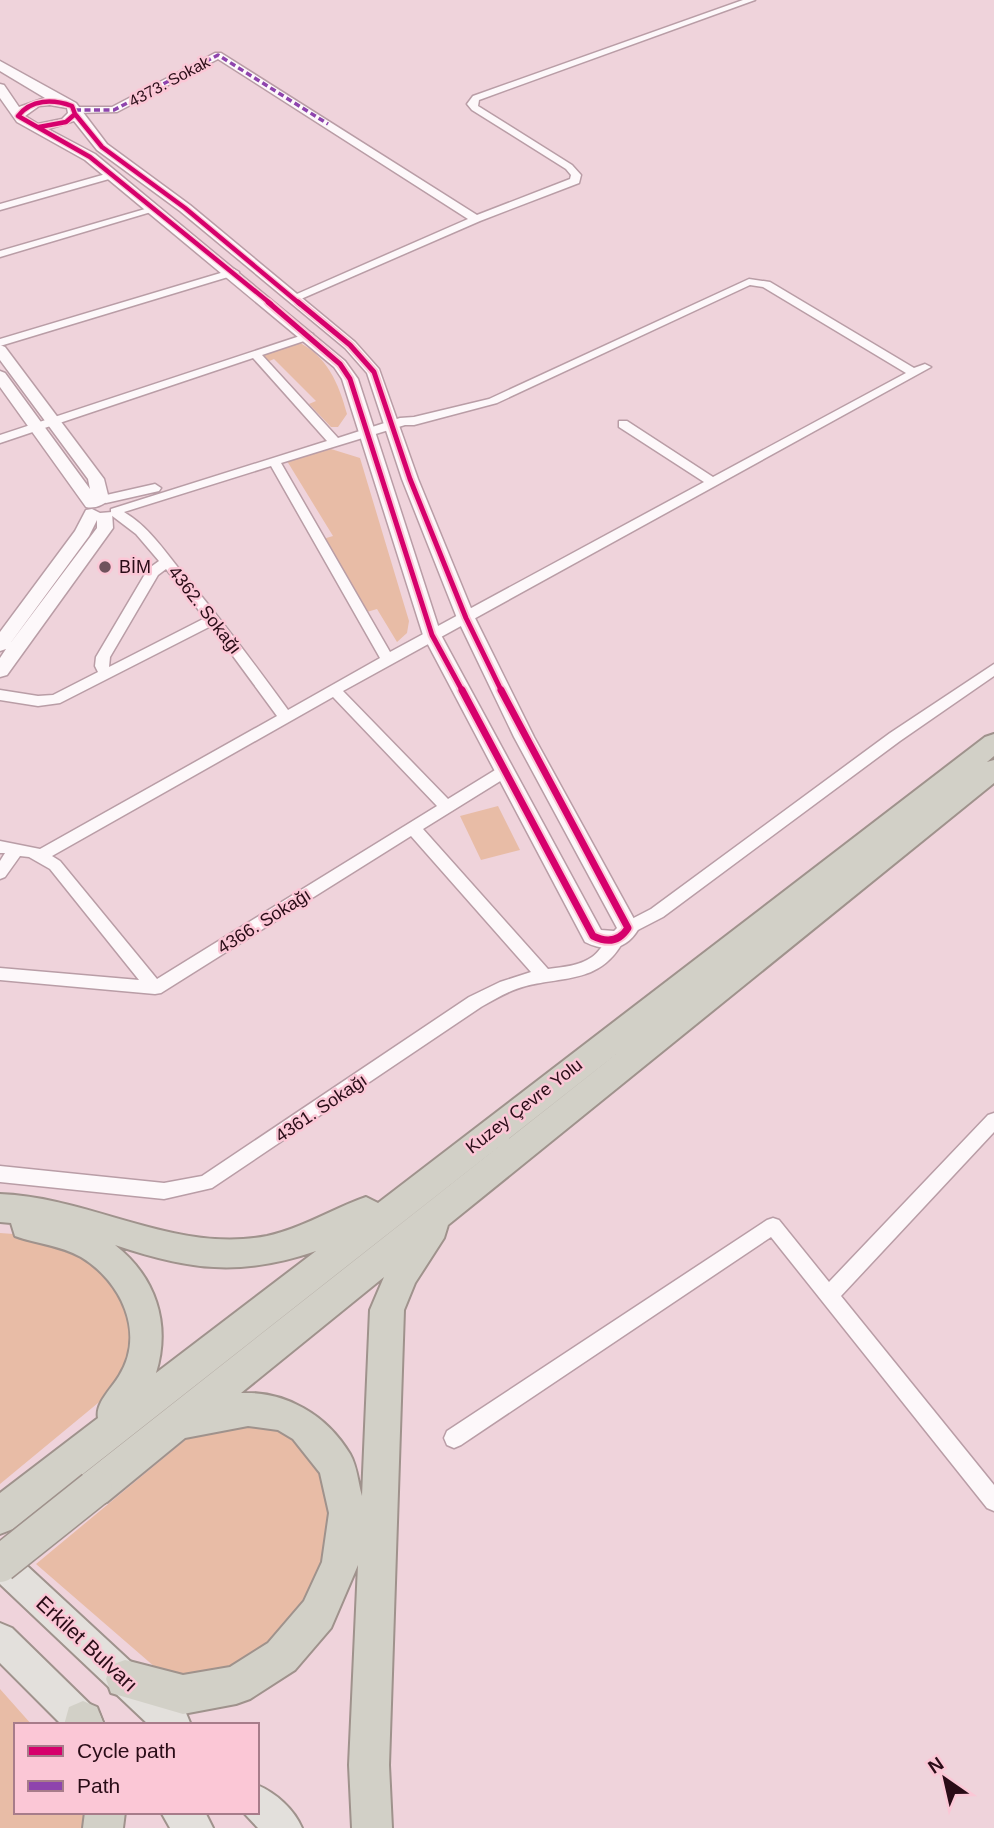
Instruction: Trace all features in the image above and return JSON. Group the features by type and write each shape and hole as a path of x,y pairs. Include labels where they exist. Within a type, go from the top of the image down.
{"highway":[{"name":"Kuzey Çevre Yolu","path":"56,1472 467,1149 994,743"},
{"name":"Kuzey Çevre Yolu","path":"0,1563 994,769"},
{"path":"0,1208 60,1213 196,1254 250,1253 297,1244 328,1232 467,1149"},
{"path":"372,1828 369,1765 387,1310 402,1274 450,1204"},
{"path":"0,1226 59,1232 97,1250 125,1276 146,1317 149,1348 134,1389 97,1433 56,1472 0,1516"},
{"path":"125,1679 154,1691 195,1695 236,1687 266,1672 289,1651 313,1620 336,1573 345,1536 346,1492 339,1468 323,1443 299,1422 266,1411 222,1411 189,1421 158,1438"}],"main road":[{"name":"Erkilet Bulvarı","path":"0,1563 172,1723"},
{"path":"0,1640 83,1723"},
{"path":"259,1805 284,1828"},
{"path":"181,1814 195,1828"}],"street":[{"path":"294,299 476,219 573,183 577,177 569,167 475,108 474,100 751,0"},
{"name":"4373. Sokak","path":"72,109 114,110 218,55 476,219"},
{"path":"0,65 11,75 72,109 102,147 185,208 365,359 398,423 466,618 622,934 603,941 593,936 432,635 350,379 340,364 234,272 86,153 39,127 24,124 0,88"},
{"path":"18,116 31,104 49,101 72,109"},
{"path":"39,127 66,122 72,109"},
{"path":"0,206 113,175"},
{"path":"0,254 156,209"},
{"path":"0,344 234,272"},
{"path":"0,645 104,508 398,423 493,401 758,277 920,370 432,635 41,855"},
{"path":"0,439 309,336"},
{"path":"0,350 96,479 104,508 105,528 0,671"},
{"path":"255,354 335,442"},
{"path":"0,376 37,427 104,508"},
{"path":"623,424 713,482"},
{"path":"274,460 388,660"},
{"name":"4362. Sokağı","path":"104,508 132,522 167,562 214,619 286,717"},
{"path":"107,675 102,666 103,657 153,572 167,562"},
{"path":"0,695 38,701 55,700 214,619"},
{"name":"4361. Sokağı","path":"0,1174 164,1191 206,1183 311,1115 475,1002 508,986 588,968 605,956 622,934 657,913 895,737 994,670"},
{"path":"334,690 447,807"},
{"name":"4366. Sokağı","path":"155,988 505,771"},
{"path":"413,828 545,977"},
{"path":"0,873 8,848 41,855 55,865 155,988"},
{"path":"0,974 155,988"},
{"path":"829,1295 994,1120"},
{"path":"454,1438 773,1226 994,1501"}],"shaded area":[{"path":"296,341 324,362 336,381 347,414 338,427 331,427 309,404 316,401 274,359 267,362 257,352"},
{"path":"331,449 360,458 409,621 407,633 397,642 377,609 367,612 323,539 333,536 287,461"},
{"path":"498,806 520,850 481,860 460,816"},
{"path":"0,1233 61,1242 107,1271 136,1324 121,1384 0,1484"},
{"path":"215,1424 285,1427 329,1473 332,1544 301,1618 220,1679 163,1674 36,1564 189,1437"},
{"path":"0,1689 30,1723 14,1723 14,1814 90,1814 89,1828 0,1828"}],"marked path":[{"path":"75,110 114,110 218,55 328,124"}],"cycle path":[{"path":"39,127 66,122 75,114 72,106 50,101 35,103 22,110 18,116 90,157 340,364 350,379 432,635 593,936 608,941 621,937 628,928 524,737 466,618 410,479 374,372 350,345 185,208 102,147 75,114"}],"place":[{"name":"BİM","path":"105,567"}]}
